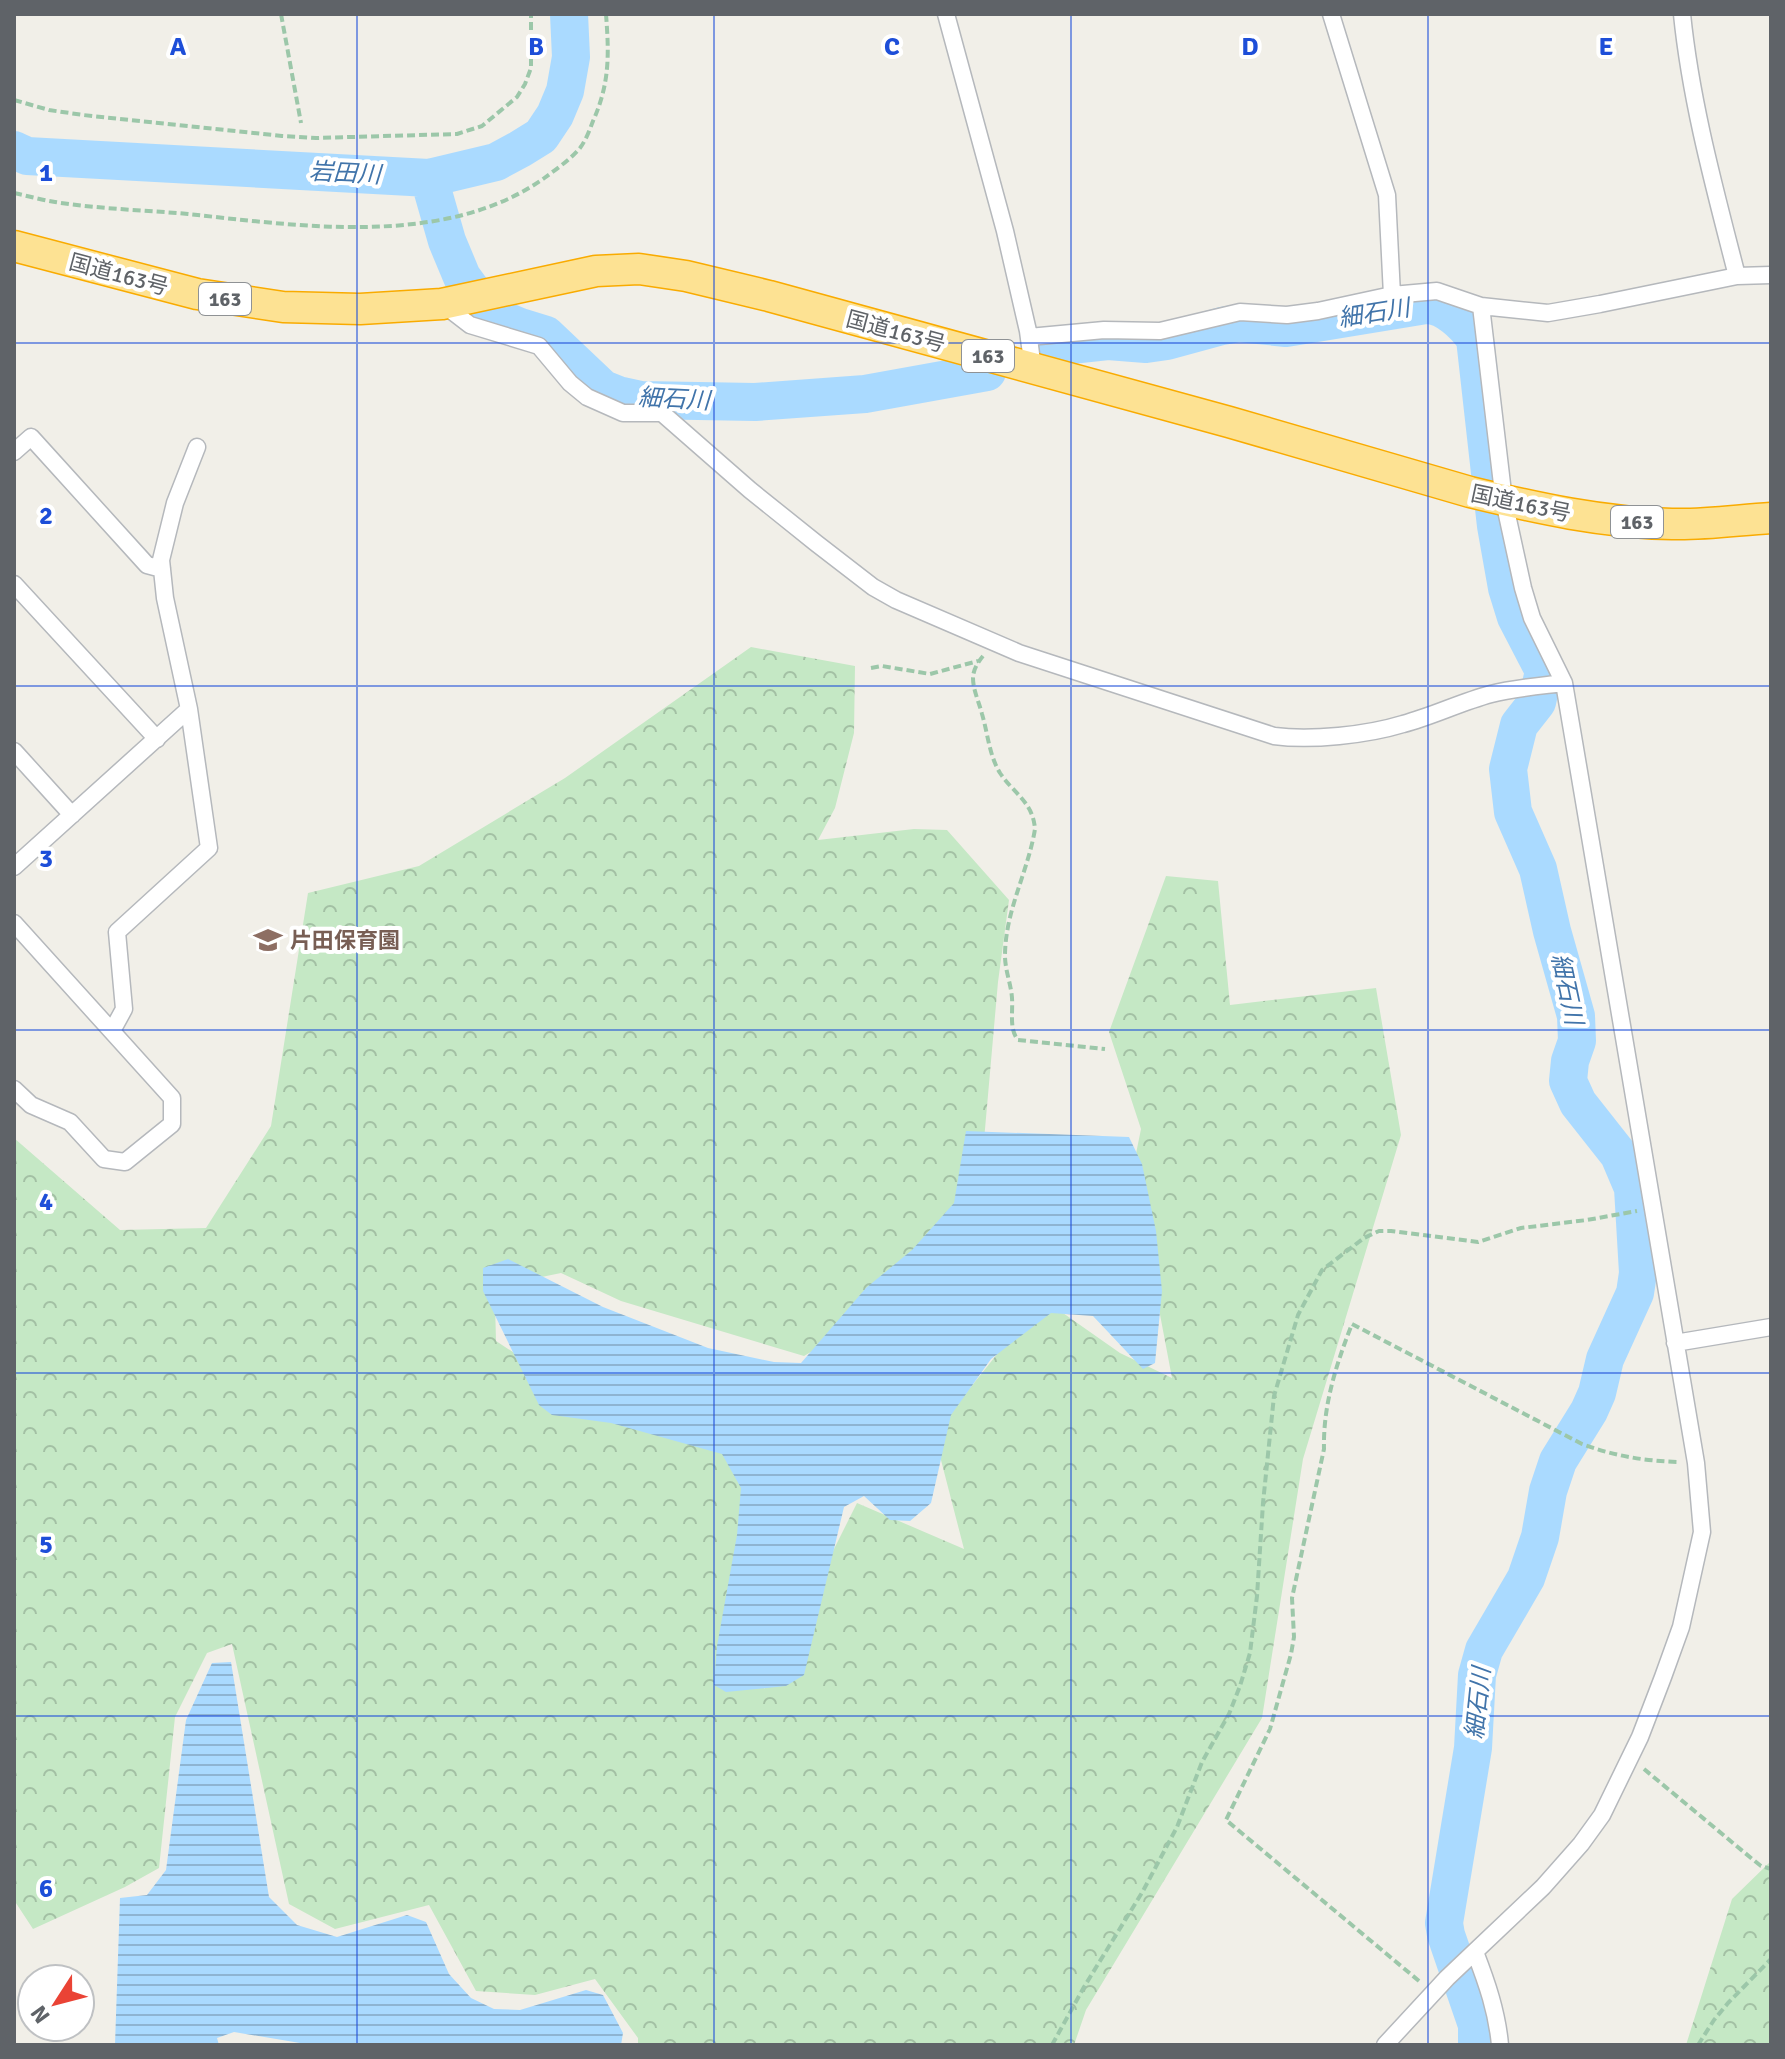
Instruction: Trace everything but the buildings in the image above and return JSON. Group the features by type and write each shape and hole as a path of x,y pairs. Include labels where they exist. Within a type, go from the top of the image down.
{"highway":[{"name":"国道163号","path":"14,246 197,294 283,307 360,309 450,303 596,271 639,269 686,276 1229,422 1504,501 1594,518 1673,525 1771,518"}],"street":[{"path":"946,14 1005,231 1029,337 1033,369"},
{"path":"1331,14 1387,195 1392,295"},
{"path":"1682,14 1686,53 1711,173 1737,276"},
{"path":"1029,337 1104,330 1160,331 1240,312 1287,315 1392,295 1437,291 1481,306 1548,313 1737,276 1771,275"},
{"path":"450,303 470,325 539,346 570,383 587,397 623,413 662,413 750,490 873,587 1019,653 1274,736 1291,738 1363,732 1403,724 1494,693 1560,683"},
{"path":"1385,2045 1447,1978 1543,1887 1602,1815 1668,1665 1681,1627 1702,1532 1696,1463 1560,683 1527,603 1504,501 1481,306"},
{"path":"14,452 31,437 147,565 162,569"},
{"path":"112,1031 124,1009 117,932 209,848 189,709 165,598 161,560 175,503 197,447"},
{"path":"14,584 157,739"},
{"path":"14,867 189,709"},
{"path":"14,751 72,815"},
{"path":"14,923 172,1098 172,1124 125,1162 104,1159 70,1122 31,1105 14,1089"},
{"path":"1675,1343 1771,1327"},
{"path":"1471,1955 1487,1984 1497,2019 1500,2045"}],"path":[{"path":"281,14 301,123"},
{"path":"14,100 83,115 282,136 457,134 482,126 517,97 531,68 531,14"},
{"path":"14,193 55,202 273,224 366,226 423,222 462,215 507,199 534,185 580,148 602,101 607,81 606,14"},
{"path":"993,642 979,660 973,674 974,686 990,748 1001,774 1030,808 1035,829 1006,944 1013,1033 1018,1040 1105,1049"},
{"path":"871,668 882,666 930,674 979,660"},
{"path":"1052,2045 1177,1827 1202,1762 1229,1714 1240,1686 1250,1653 1257,1596 1274,1396 1298,1315 1322,1270 1364,1238 1379,1231 1478,1242 1521,1228 1651,1209"},
{"path":"1434,1993 1226,1820 1270,1729 1291,1654 1294,1637 1292,1598 1322,1461 1329,1392 1352,1324 1582,1444 1636,1459 1696,1463"},
{"path":"1630,1757 1761,1866 1771,1869"},
{"path":"14,1951 14,1974"},
{"path":"1698,2045 1728,2003 1771,1959"}],"green space":[{"path":"751,647 855,666 854,733 835,808 818,840 914,829 947,830 1009,900 998,982 979,1197 893,1304 804,1356 621,1301 561,1273 527,1280 495,1303 496,1341 589,1402 754,1445 764,1689 857,1503 964,1549 934,1433 1002,1348 1053,1306 1120,1353 1172,1378 1158,1304 1128,1193 1141,1129 1109,1032 1166,876 1218,881 1230,1005 1376,988 1401,1135 1303,1459 1262,1718 1086,2010 1074,2045 638,2045 638,2038 595,1979 535,1995 476,1991 429,1905 335,1929 289,1904 232,1644 207,1653 175,1717 159,1868 33,1929 14,1900 14,1138 120,1230 206,1228 271,1126 308,893 419,866 565,778"},
{"path":"1771,1861 1771,2045 1686,2045 1732,1899"}],"water":[{"path":"966,1131 1129,1137 1142,1164 1156,1231 1162,1291 1155,1363 1143,1369 1093,1316 1051,1313 991,1359 951,1415 931,1503 910,1521 890,1520 864,1496 844,1507 804,1675 786,1686 726,1692 714,1685 717,1646 737,1535 741,1488 722,1454 611,1423 552,1415 539,1405 483,1291 483,1268 508,1259 603,1307 708,1348 774,1362 801,1363 866,1288 912,1250 954,1203"},
{"path":"231,1662 269,1897 297,1925 337,1937 407,1915 426,1922 449,1974 471,1998 494,2009 520,2010 586,1990 603,1995 623,2033 621,2045 312,2045 234,2032 217,2038 219,2045 115,2045 120,1898 147,1895 166,1870 186,1720 212,1663"}],"waterway":[{"name":"岩田川","path":"14,150 27,156 429,178 496,162 541,136 555,115 565,91 571,57 569,14"},
{"name":"細石川","path":"429,178 447,241 462,277 489,314 546,335 603,389 618,395 641,400 755,402 865,394 987,372"},
{"name":"細石川","path":"1052,347 1108,341 1146,344 1239,323 1286,328 1426,305 1454,316 1475,339 1496,526 1507,588 1516,617 1544,671 1537,702 1519,725 1508,769 1513,812 1538,869 1576,1016 1577,1041 1570,1061 1568,1081 1578,1103 1619,1155 1633,1188 1638,1273 1635,1293 1605,1359 1597,1393 1558,1461 1548,1491 1540,1537 1526,1578 1484,1650 1477,1675 1473,1748 1444,1923 1477,2025 1477,2045"}],"place":[{"name":"片田保育園","path":"268,940"}]}
